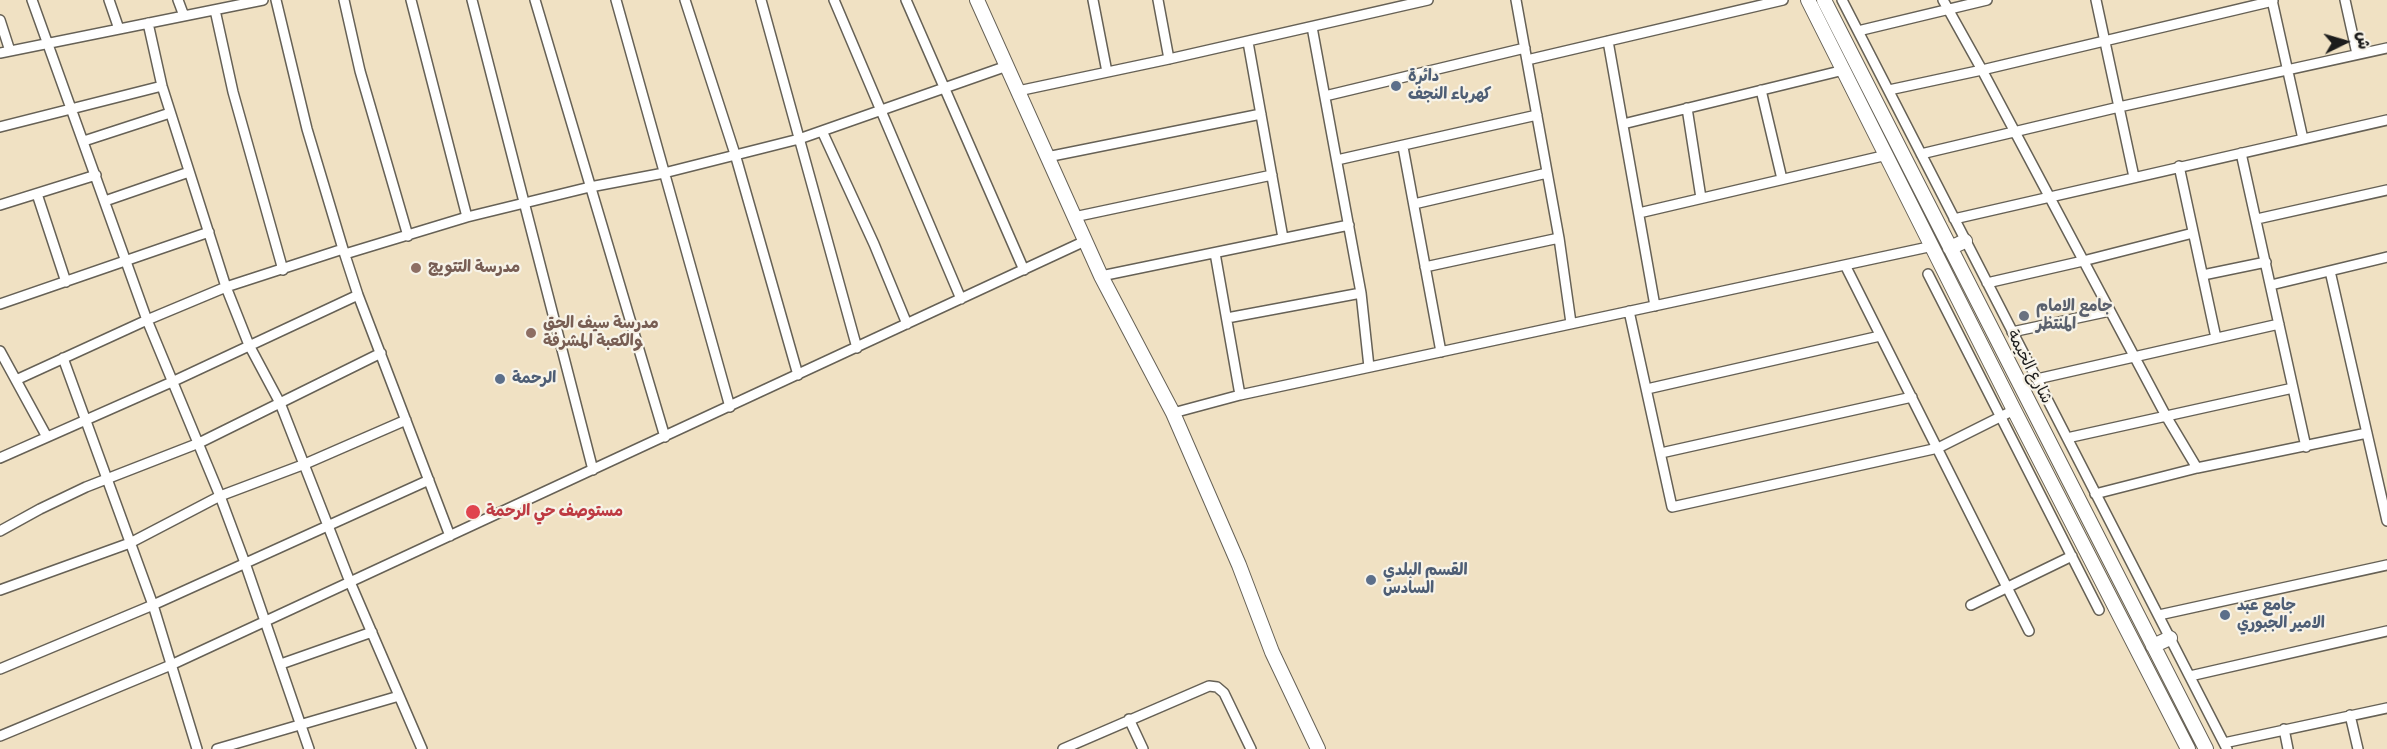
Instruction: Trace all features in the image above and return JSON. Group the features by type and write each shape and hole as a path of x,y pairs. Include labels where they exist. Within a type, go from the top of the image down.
{"street":[{"path":"32,0 147,320 174,381 245,563 309,749"},
{"path":"109,0 119,29"},
{"path":"178,0 184,16"},
{"path":"0,20 5,52 263,0"},
{"path":"276,0 307,129 344,252 358,295 450,536"},
{"path":"344,0 360,71 408,236"},
{"path":"411,0 467,217"},
{"path":"472,0 593,470"},
{"path":"535,0 665,436"},
{"path":"616,0 729,406"},
{"path":"685,0 735,154 798,375"},
{"path":"761,0 856,348"},
{"path":"834,0 961,299"},
{"path":"906,0 1024,270"},
{"path":"977,0 1101,276 1173,412 1239,566 1272,652 1318,749"},
{"path":"1093,0 1107,72"},
{"path":"1158,0 1169,60"},
{"path":"1383,0 1385,10"},
{"path":"1018,91 1169,60 1428,0"},
{"path":"1516,0 1559,238 1571,323"},
{"path":"1527,60 1783,0"},
{"name":"شارع الخيمة","path":"1808,0 2014,411 2188,749"},
{"name":"شارع الخيمة","path":"1824,0 2206,749"},
{"path":"1842,0 2225,746 2284,729 2387,708"},
{"path":"1942,0 1982,70 2166,416 2197,468"},
{"path":"1858,31 1987,0"},
{"path":"2096,0 2133,177"},
{"path":"1889,90 1982,70 2272,0 2303,139"},
{"path":"2345,0 2357,54"},
{"path":"215,10 233,92 283,270"},
{"path":"148,23 162,86 226,287 249,345 279,403 305,464 350,582 422,749"},
{"path":"1312,27 1361,293 1369,367"},
{"path":"1608,41 1655,306"},
{"path":"1248,42 1283,238"},
{"path":"1325,96 1525,48"},
{"path":"1921,154 2119,107 2387,48"},
{"path":"16,380 147,320 226,287 467,217 799,140 1007,66"},
{"path":"1623,124 1844,70"},
{"path":"0,127 162,86"},
{"path":"1852,86 1868,109 1875,109 1876,103"},
{"path":"1761,90 1782,179"},
{"path":"1686,108 1701,198"},
{"path":"84,141 170,113"},
{"path":"1047,157 1261,114"},
{"path":"1337,160 1403,147 1537,115"},
{"path":"1954,219 2387,120"},
{"path":"822,131 874,244 907,324"},
{"path":"1639,213 1782,179 1884,150 1885,141 1890,140 1905,160"},
{"path":"1403,147 1441,352"},
{"path":"2241,153 2306,447"},
{"path":"2179,166 2216,338"},
{"path":"105,201 189,172"},
{"path":"1414,204 1547,173"},
{"path":"0,205 96,175"},
{"path":"1074,217 1272,175"},
{"path":"2257,219 2387,190"},
{"path":"37,194 66,282"},
{"path":"1101,276 1349,225"},
{"path":"1,301 127,262 209,232"},
{"path":"1987,283 2193,233"},
{"path":"1425,267 1559,238"},
{"path":"1950,248 1965,241"},
{"path":"0,736 171,665 1085,242"},
{"path":"1173,412 1240,395 1933,246"},
{"path":"1215,253 1240,395"},
{"path":"2271,285 2387,257"},
{"path":"2203,275 2266,262"},
{"path":"1845,265 2029,631"},
{"path":"2330,271 2367,433 2383,488 2387,520"},
{"path":"1928,274 2098,610"},
{"path":"1227,318 1361,293"},
{"path":"0,458 174,381 358,295"},
{"path":"1629,311 1672,507 1938,448 2014,411"},
{"path":"2013,332 2110,311"},
{"path":"2037,379 2279,324"},
{"path":"1647,389 1880,336"},
{"path":"0,351 47,437"},
{"path":"0,531 40,509 199,443 381,353"},
{"path":"63,358 153,605 197,749"},
{"path":"2067,438 2293,388"},
{"path":"1661,453 1912,398"},
{"path":"0,590 130,543 220,496 305,464 406,420"},
{"path":"2095,494 2197,468 2367,433"},
{"path":"0,669 153,605 429,480"},
{"path":"1971,605 2072,556"},
{"path":"2158,615 2387,565"},
{"path":"2100,578 2114,570"},
{"path":"2123,623 2138,616"},
{"path":"2190,676 2387,631"},
{"path":"281,664 372,632"},
{"path":"2153,646 2170,638"},
{"path":"1063,749 1209,686 1217,687 1224,693 1251,749"},
{"path":"217,749 399,696"},
{"path":"2350,715 2358,749"},
{"path":"1129,719 1143,749"},
{"path":"2284,729 2288,749"}],"place":[{"name":"دائرة كهرباء النجف","path":"1396,86"},
{"name":"مدرسة التتويج","path":"416,268"},
{"name":"جامع الامام المنتظر","path":"2024,316"},
{"name":"مدرسة سيف الحق والكعبة المشرفة","path":"531,333"},
{"name":"الرحمة","path":"500,379"},
{"name":"مستوصف حي الرحمة","path":"473,512"},
{"name":"القسم البلدي السادس","path":"1371,580"},
{"name":"جامع عبد الامير الجبوري","path":"2225,615"}]}
